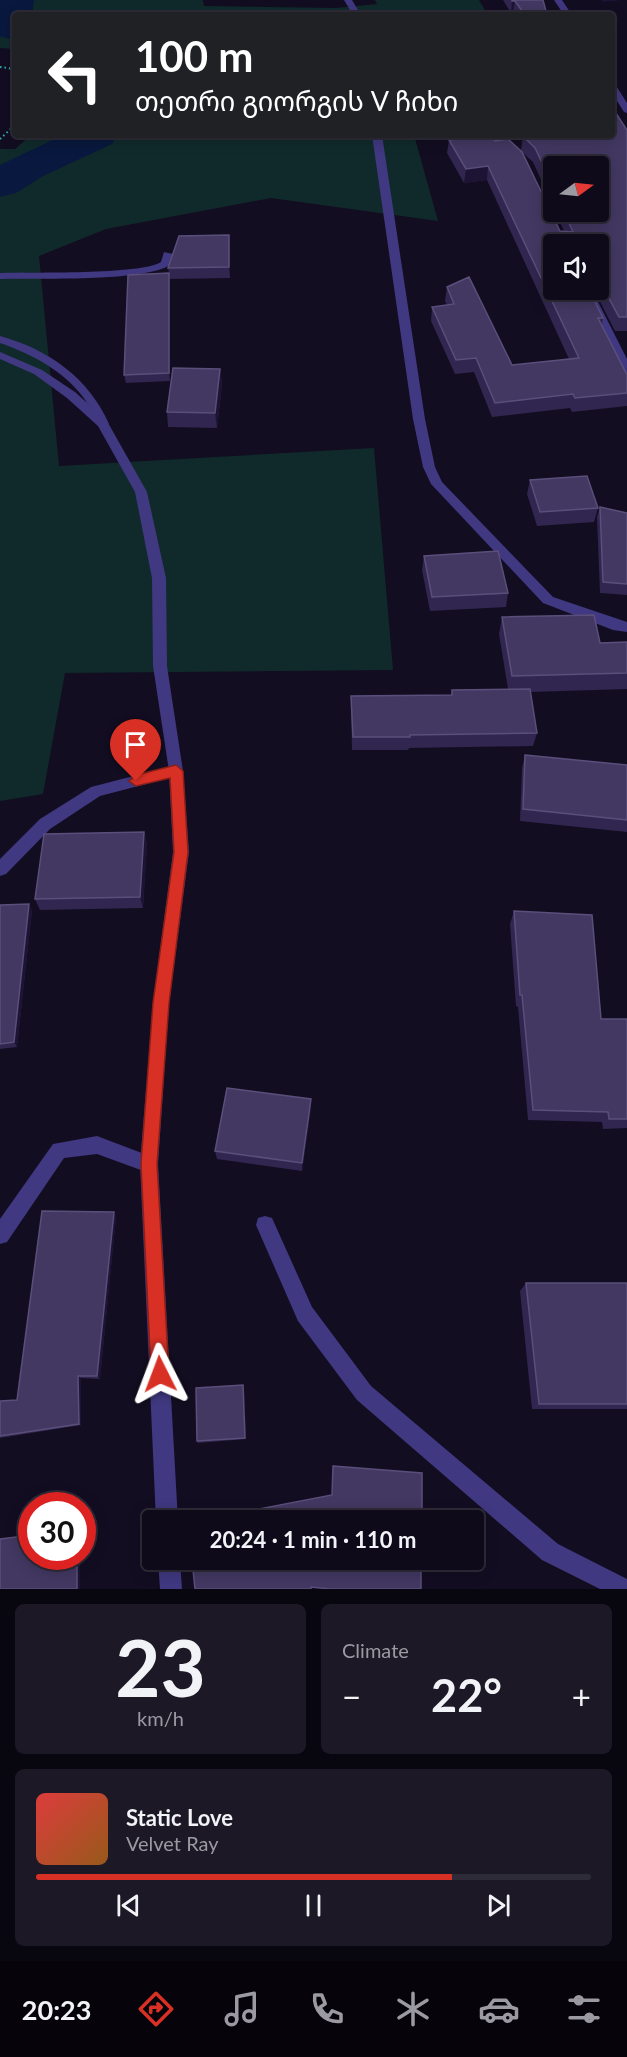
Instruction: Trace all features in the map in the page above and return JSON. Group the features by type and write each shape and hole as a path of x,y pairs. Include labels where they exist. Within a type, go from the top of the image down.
{"street":[{"path":"615,90 626,106"},
{"path":"377,138 419,419 429,467 436,484 548,600 618,626 627,627"},
{"path":"499,138 526,163"},
{"path":"0,276 97,274 148,270 166,263 168,254"},
{"path":"592,300 627,370"},
{"path":"0,339 34,352 58,366 82,387 97,406 103,424 141,492 159,578 160,666 176,771 181,852 161,1003 149,1164 166,1510"},
{"path":"0,355 38,372 71,395 103,424"},
{"path":"0,869 45,824 96,790 176,771"},
{"path":"0,1234 59,1150 97,1145 149,1164"},
{"path":"265,1225 305,1314 364,1393 550,1552 623,1589"},
{"path":"170,1570 171,1589"}],"path":[{"path":"0,139 12,128"}],"green space":[{"path":"0,0 203,0 204,6 336,8 377,4 375,0 479,0 486,12 12,12 12,49 0,48"},
{"path":"28,138 415,138 438,221 271,198 106,229 39,256 59,466 374,448 393,670 65,673 43,794 0,801 0,149 15,149"}],"building":[{"path":"543,0 546,12 523,12 515,1 512,1"},
{"path":"615,112 627,130 627,317 619,317 609,298 609,234 543,234 543,282 488,166 466,169 449,140 508,139 522,152 543,196 543,222 556,222 560,231 573,232 568,222 609,222 609,156 543,156 543,165 535,148 525,138 615,138"},
{"path":"229,235 229,267 168,268 179,236"},
{"path":"169,273 169,373 124,375 128,275"},
{"path":"469,277 512,365 579,358 552,300 594,300 603,318 598,318 627,375 627,393 575,398 573,394 495,403 476,358 456,360 432,307 454,304 447,287"},
{"path":"173,368 220,369 215,413 167,412"},
{"path":"587,476 598,508 540,512 530,480"},
{"path":"600,507 627,513 627,584 603,582"},
{"path":"498,551 508,593 432,597 424,556"},
{"path":"594,615 600,643 627,642 627,673 512,676 502,617"},
{"path":"530,689 537,733 353,737 351,696 452,695 452,690"},
{"path":"525,755 627,765 627,820 523,809"},
{"path":"144,832 140,897 35,899 44,834"},
{"path":"29,904 14,1042 0,1044 0,905"},
{"path":"514,911 592,915 601,1019 627,1019 627,1119 609,1119 608,1112 533,1110 522,995 520,995"},
{"path":"227,1088 311,1099 302,1163 215,1151"},
{"path":"42,1211 114,1212 97,1376 78,1376 79,1424 0,1436 0,1401 17,1400"},
{"path":"526,1283 627,1283 627,1404 539,1404"},
{"path":"243,1385 245,1438 197,1441 196,1388"},
{"path":"333,1466 422,1473 422,1510 254,1510 332,1495"},
{"path":"18,1537 18,1570 77,1570 77,1589 0,1589 0,1539"},
{"path":"193,1570 421,1570 421,1589 311,1587 311,1589 195,1589"}],"waterway":[{"path":"14,12 16,0"},
{"path":"0,184 28,167 91,138"}],"route":[{"path":"136,781 176,771 181,852 161,1003 149,1164 160,1374"}]}
